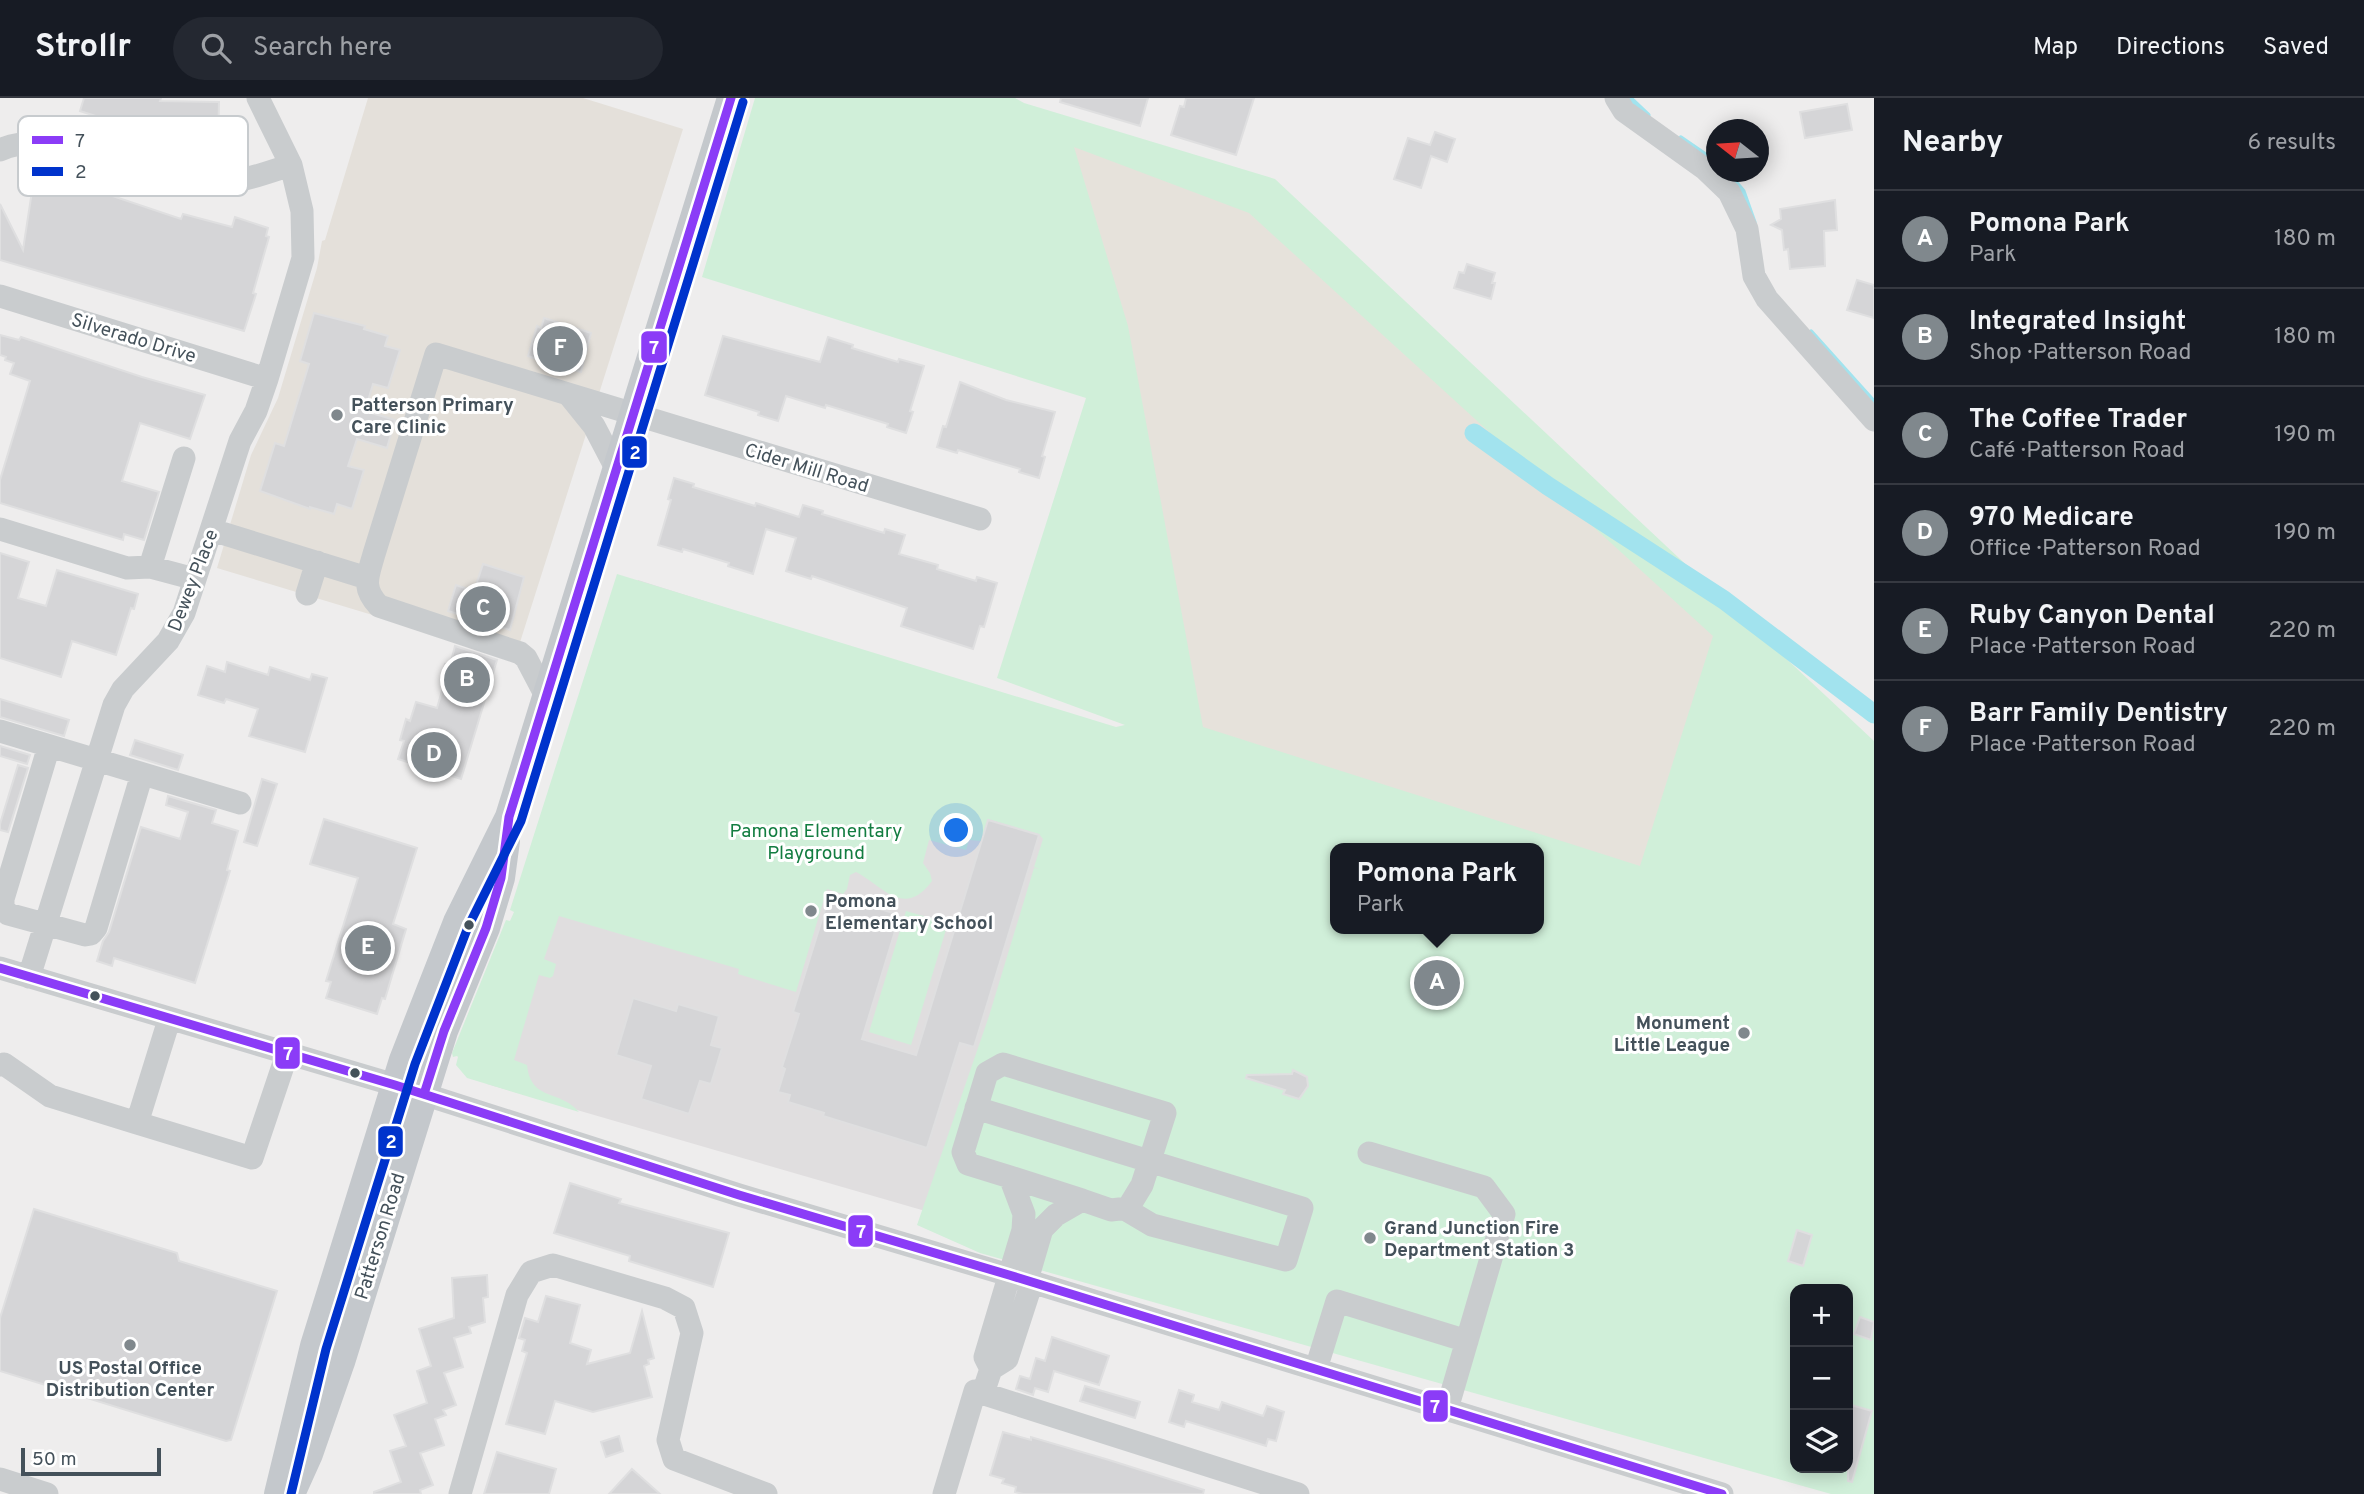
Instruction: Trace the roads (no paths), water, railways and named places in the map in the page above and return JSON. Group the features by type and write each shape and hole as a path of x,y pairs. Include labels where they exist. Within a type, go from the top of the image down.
{"main road":[{"name":"Patterson Road","path":"278,1494 314,1346 395,1085 457,922 509,817 730,98"},
{"name":"Patterson Road","path":"291,1494 309,1454 341,1362 444,1031 486,928 501,878 509,817"}],"street":[{"name":"Dewey Place","path":"29,977 114,705 124,689 169,642 177,629 240,441 256,411 268,379 303,258 302,211 291,165 258,98"},
{"path":"1616,98 1624,111 1705,169 1729,192 1747,229 1755,276 1767,299 1874,420"},
{"path":"0,150 18,146"},
{"path":"248,178 291,165"},
{"name":"Silverado Drive","path":"0,296 268,379"},
{"name":"Cider Mill Road","path":"367,578 436,354 980,519"},
{"path":"569,395 594,426 617,470"},
{"path":"150,567 184,458"},
{"path":"0,529 127,568 150,567 195,579"},
{"path":"212,530 367,578 370,596 379,606 520,653 527,658 547,698"},
{"path":"307,594 317,562"},
{"path":"0,732 240,803"},
{"path":"48,746 3,899 3,907 8,914 85,935 91,934 96,928 142,774"},
{"path":"0,968 395,1085 739,1195 1023,1279 1721,1494"},
{"path":"137,1123 169,1020"},
{"path":"0,1065 4,1064 50,1096 253,1158 287,1054"},
{"path":"976,1108 1150,1161 1302,1208 1286,1260 1152,1225 1125,1209 1111,1209 968,1164 963,1152 976,1108 987,1073 1003,1064 1165,1113 1150,1161 1142,1185 1125,1209"},
{"path":"1369,1153 1484,1187 1504,1214 1447,1409"},
{"path":"1010,1177 1024,1214 1023,1279"},
{"path":"982,1393 991,1369 1007,1359 1023,1279 1042,1229 1056,1215 1082,1200"},
{"path":"460,1494 517,1295 531,1272 553,1265 664,1298 684,1308 692,1333 668,1440 674,1459 766,1494"},
{"path":"1316,1369 1337,1301 1467,1341"},
{"path":"944,1494 975,1391 1298,1494"},
{"path":"0,1479 47,1494"}],"waterway":[{"path":"1630,98 1648,115"},
{"path":"1681,138 1706,155"},
{"path":"1735,182 1743,191 1754,222"},
{"path":"1811,332 1874,402"},
{"path":"1474,433 1548,486 1724,600 1874,714"}],"place":[{"name":"Barr Family Dentistry","path":"560,349"},
{"name":"Patterson Primary Care Clinic","path":"337,415"},
{"name":"The Coffee Trader","path":"483,609"},
{"name":"Integrated Insight","path":"467,680"},
{"name":"970 Medicare","path":"434,755"},
{"name":"Pomona Elementary School","path":"811,911"},
{"name":"Ruby Canyon Dental","path":"368,948"},
{"name":"Pomona Park","path":"1437,983"},
{"name":"Monument Little League","path":"1744,1033"},
{"name":"Grand Junction Fire Department Station 3","path":"1370,1238"},
{"name":"US Postal Office Distribution Center","path":"130,1345"}],"park label":[{"name":"Pamona Elementary Playground","path":"816,841"}]}
